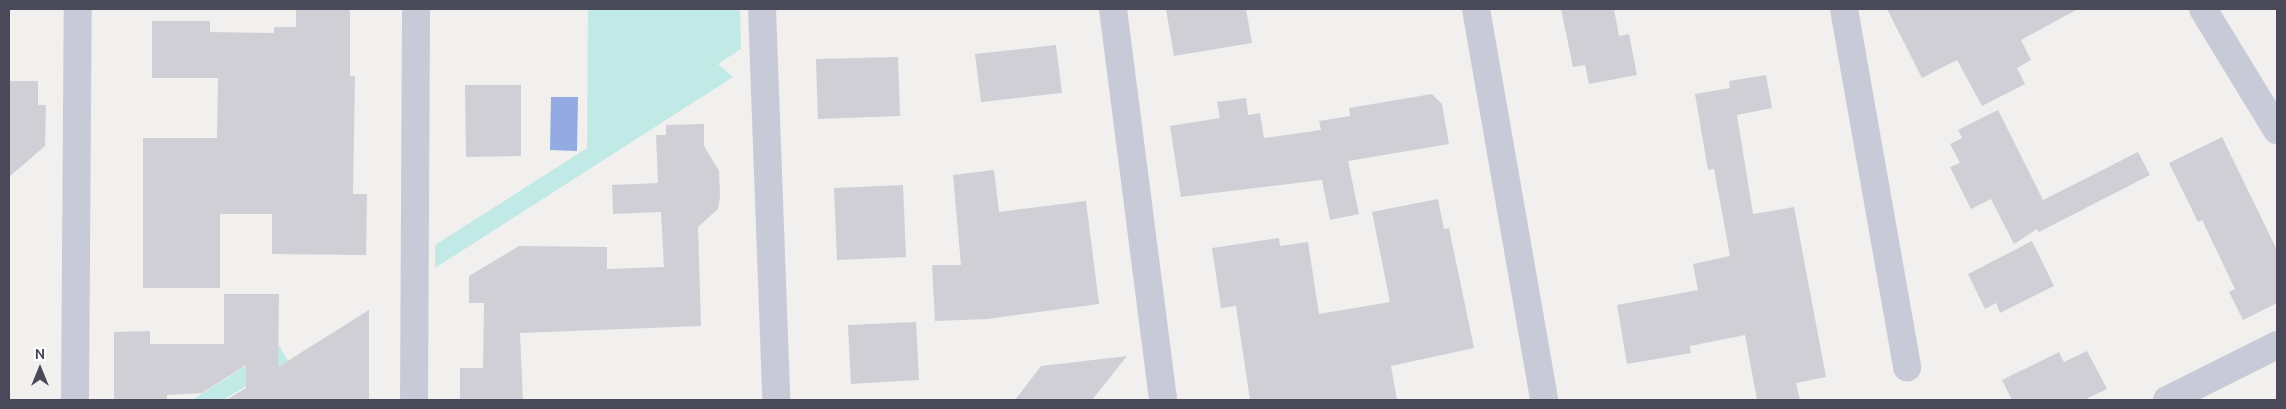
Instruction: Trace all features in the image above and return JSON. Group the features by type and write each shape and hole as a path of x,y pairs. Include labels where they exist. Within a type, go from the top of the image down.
{"street":[{"path":"75,400 78,9"},
{"path":"414,400 416,9"},
{"path":"762,9 776,400"},
{"path":"1113,9 1163,400"},
{"path":"1476,9 1544,400"},
{"path":"1844,9 1907,367"},
{"path":"2203,9 2277,130"},
{"path":"2167,400 2277,345"}],"shaded area":[{"path":"588,9 740,9 741,49 718,64 733,77 435,268 435,245 587,148"},
{"path":"279,345 288,361 223,400 192,400"}],"water":[{"path":"551,97 578,97 577,151 550,150"}],"building":[{"path":"296,9 350,9 350,76 355,76 353,194 367,194 366,255 272,254 272,214 220,214 220,288 143,288 143,138 217,138 218,78 152,78 152,21 210,21 210,32 274,33 274,27 296,27"},
{"path":"1166,9 1246,9 1252,43 1174,56"},
{"path":"1561,9 1614,9 1619,36 1629,34 1637,75 1589,84 1585,65 1573,67"},
{"path":"1887,9 2078,9 2021,40 2031,60 2017,68 2025,84 1982,106 1957,60 1922,78"},
{"path":"1056,45 1062,93 981,102 975,54"},
{"path":"898,57 900,116 818,119 816,59"},
{"path":"1766,75 1772,108 1737,115 1753,214 1794,207 1826,377 1796,383 1800,400 1757,400 1745,335 1690,346 1691,353 1627,364 1617,305 1698,290 1693,264 1730,256 1714,169 1708,170 1695,94 1730,88 1729,81"},
{"path":"9,81 38,81 38,105 46,105 45,146 9,177"},
{"path":"465,85 521,85 521,156 466,157"},
{"path":"1432,94 1442,104 1449,144 1348,161 1359,214 1330,220 1322,180 1181,197 1170,126 1220,118 1217,102 1246,98 1248,115 1260,113 1264,138 1321,130 1319,121 1350,116 1349,108"},
{"path":"1998,110 2043,200 2138,152 2150,175 2039,232 2037,229 2014,244 1991,199 1971,209 1950,167 1960,163 1950,144 1962,138 1958,130"},
{"path":"704,124 704,146 719,171 720,197 718,209 698,227 701,326 520,333 523,400 460,400 460,368 483,368 484,303 469,303 469,276 519,246 607,247 607,269 664,267 661,212 613,214 612,185 658,183 656,135 666,135 666,125"},
{"path":"2222,137 2277,250 2277,303 2243,320 2229,292 2235,289 2202,220 2198,222 2169,163"},
{"path":"994,170 999,212 1086,201 1099,304 987,319 935,321 932,265 961,265 953,175"},
{"path":"903,185 906,257 837,260 834,188"},
{"path":"1438,199 1444,229 1449,228 1474,348 1391,366 1397,400 1250,400 1236,306 1221,308 1212,248 1279,238 1280,246 1308,242 1319,314 1390,302 1372,212"},
{"path":"2032,241 2054,286 2000,313 1996,303 1985,309 1968,274"},
{"path":"224,294 279,294 278,367 369,310 369,400 226,400 246,388 246,365 202,393 167,395 167,400 114,400 114,332 150,331 150,344 224,344"},
{"path":"916,322 919,380 851,384 848,325"},
{"path":"2087,351 2107,389 2084,400 2012,400 2002,380 2059,352 2064,362"},
{"path":"1127,356 1092,400 1015,400 1041,366"}]}
